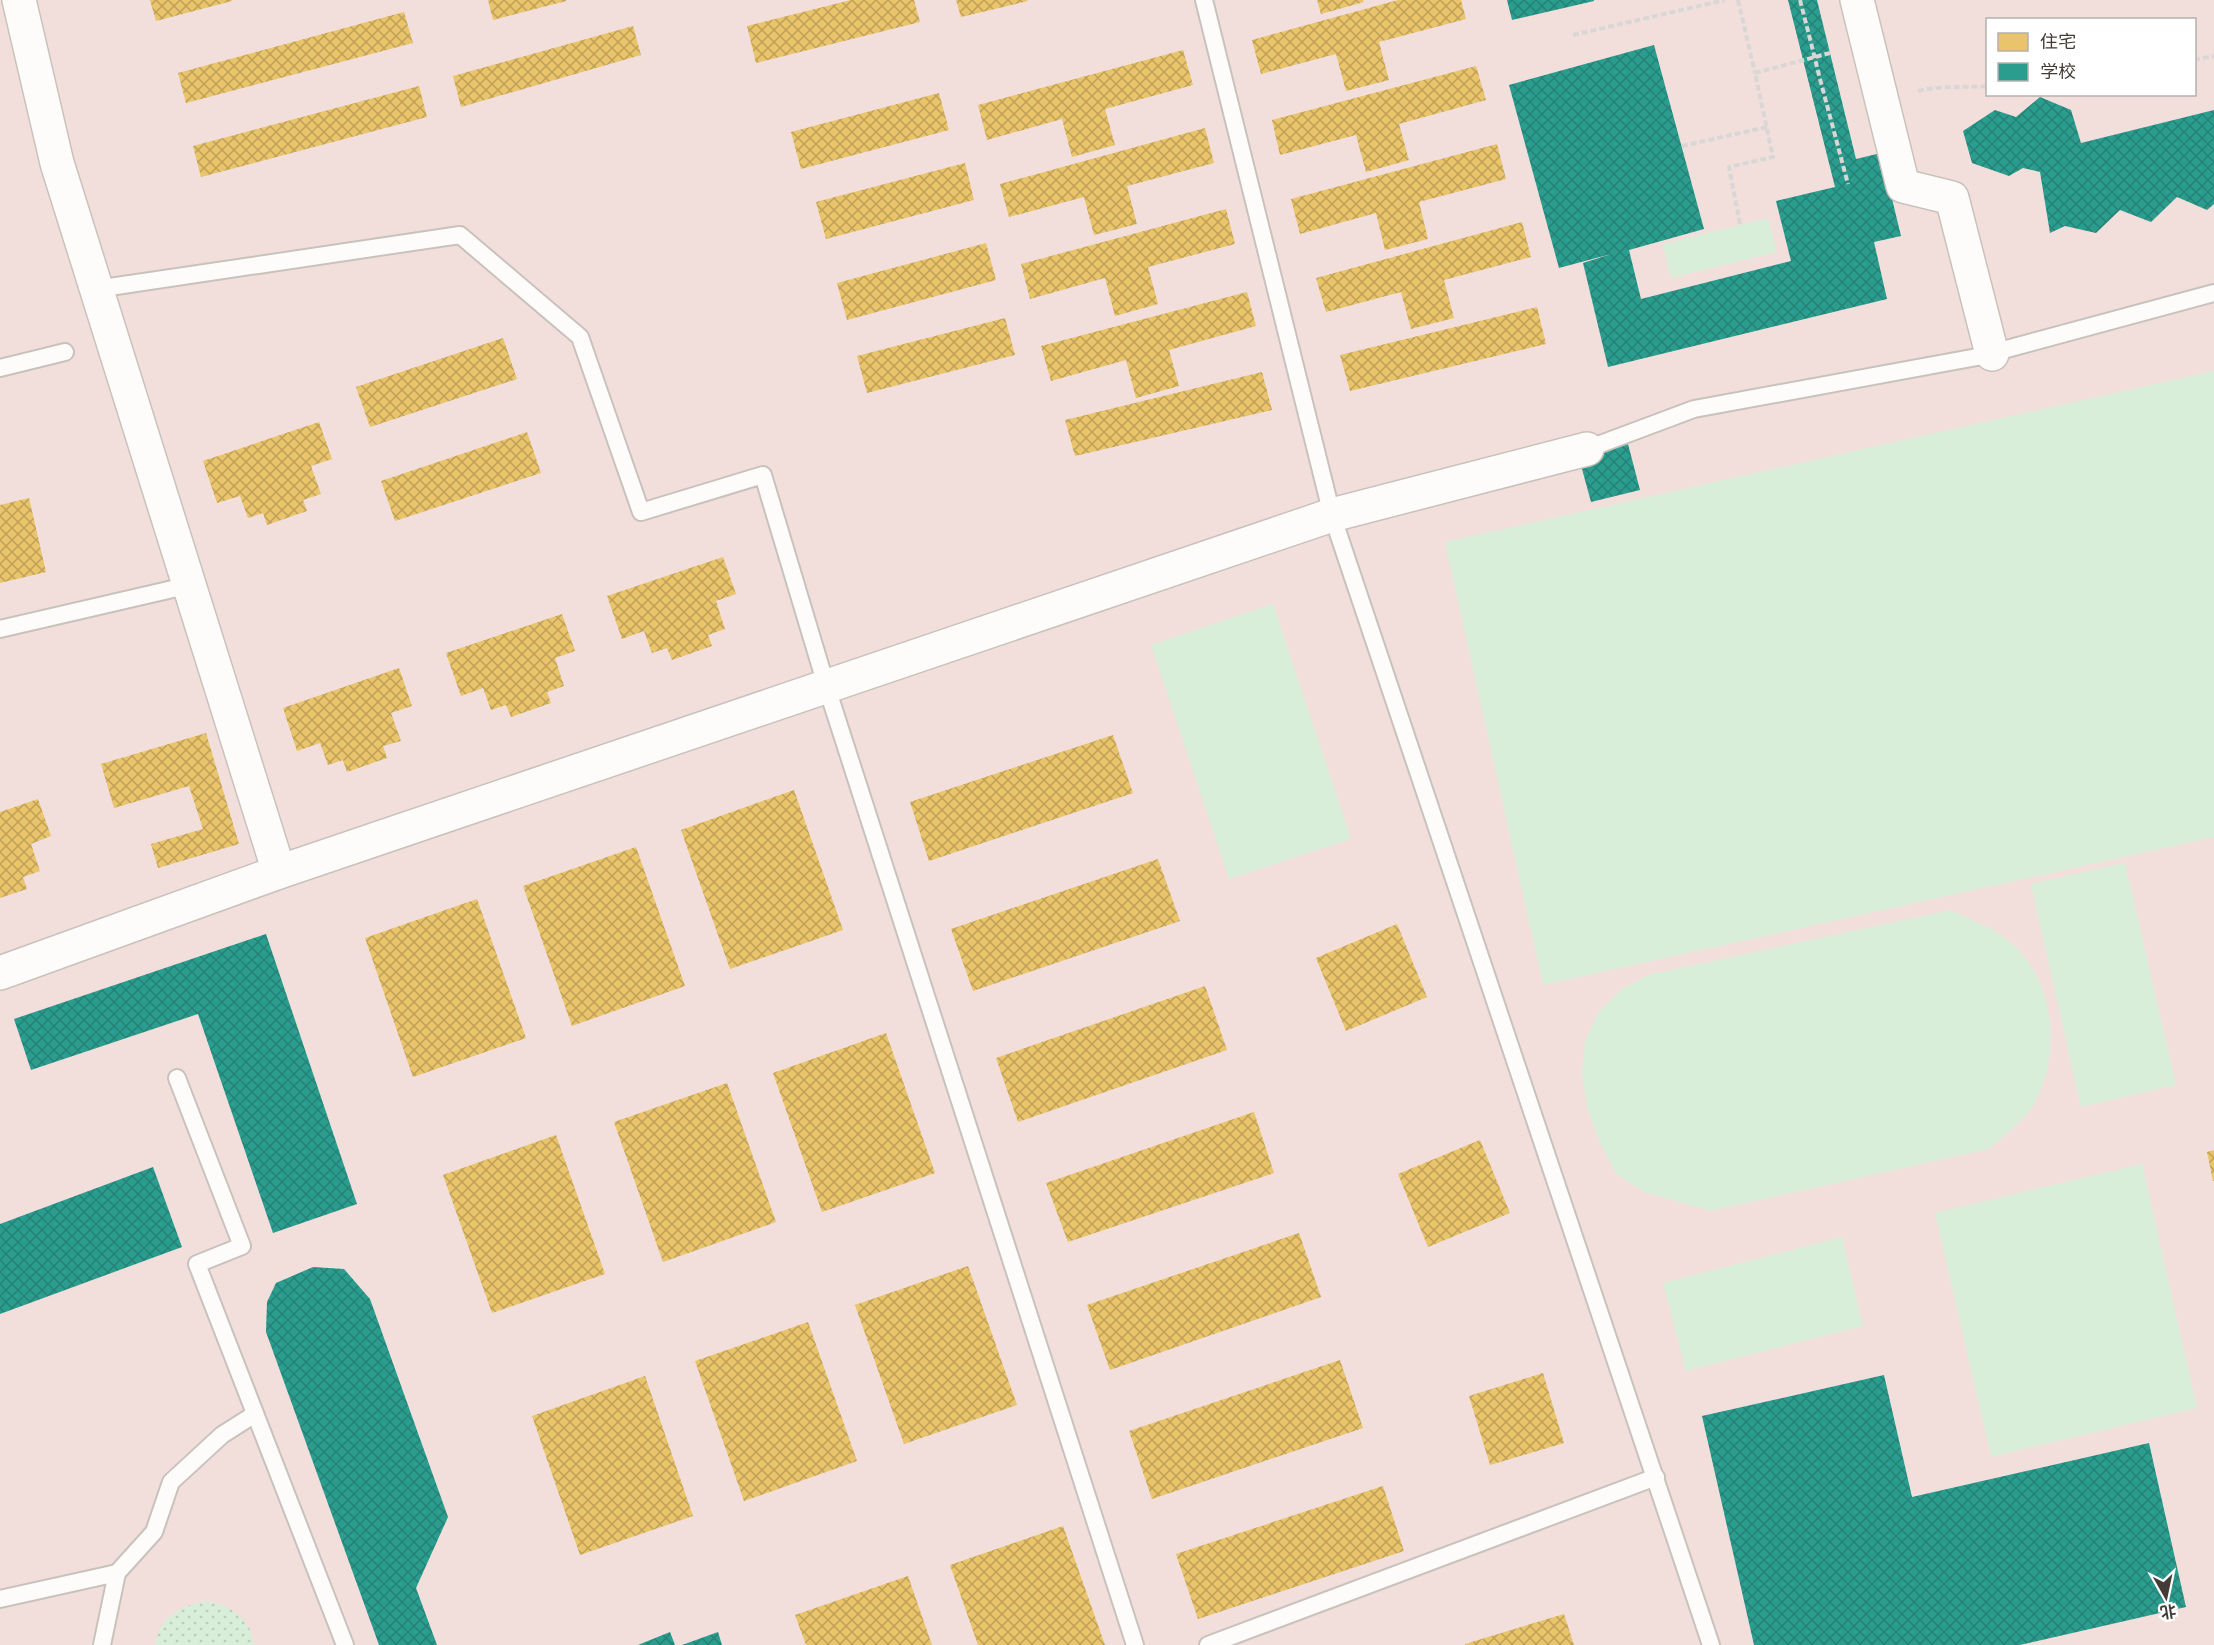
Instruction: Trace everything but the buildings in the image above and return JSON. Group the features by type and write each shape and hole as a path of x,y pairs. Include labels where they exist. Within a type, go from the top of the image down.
{"street":[{"path":"19,0 57,163 279,872"},
{"path":"1857,0 1880,40 1882,100 1903,186 1952,198 1992,354"},
{"path":"0,973 279,872 1332,515 1587,449"}],"lane":[{"path":"1204,0 1332,515 1711,1645"},
{"path":"96,289 460,235 579,337 641,512 763,475 826,685 1135,1645"},
{"path":"1587,449 1694,410 1992,354 2214,293"},
{"path":"0,368 65,352"},
{"path":"0,629 190,585"},
{"path":"177,1078 242,1246 196,1264 345,1645"},
{"path":"102,1645 117,1573 154,1532 171,1482 222,1435 255,1414"},
{"path":"1208,1645 1656,1477"},
{"path":"0,1599 117,1573"}],"path":[{"path":"1573,35 1725,0"},
{"path":"1738,0 1773,157 1729,167 1740,224"},
{"path":"1800,0 1848,184"},
{"path":"1755,73 1880,40"},
{"path":"2196,60 2214,56"},
{"path":"1882,100 1938,86 1964,88 1986,86"},
{"path":"1682,146 1767,127"}],"shaded area":[{"path":"0,0 2214,0 2214,1645 0,1645"}],"green space":[{"path":"1768,218 1777,252 1671,278 1663,244"},
{"path":"2214,371 2214,837 1543,985 1445,542"},
{"path":"1273,604 1351,839 1229,879 1151,645"},
{"path":"2125,863 2176,1085 2081,1107 2031,884"},
{"path":"1951,910 1998,933 2026,959 2045,997 2050,1019 2051,1041 2043,1085 2030,1111 1989,1149 1711,1211 1644,1192 1616,1174 1601,1145 1587,1109 1582,1072 1585,1041 1598,1013 1622,989 1648,975"},
{"path":"2142,1164 2197,1408 1991,1457 1935,1213"},
{"path":"1842,1237 1863,1326 1686,1371 1663,1283"},
{"path":"206,1601 238,1614 249,1627 254,1645 156,1645 161,1627 172,1614"}]}
